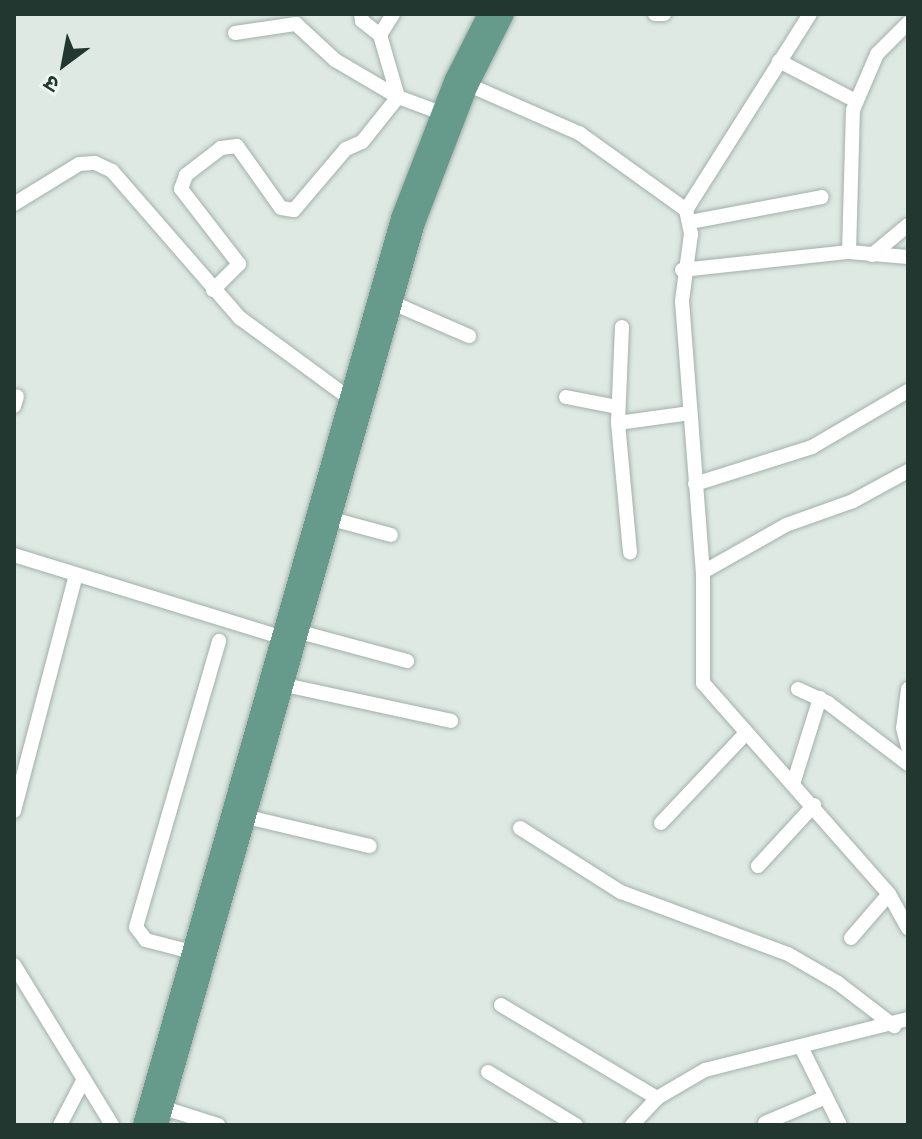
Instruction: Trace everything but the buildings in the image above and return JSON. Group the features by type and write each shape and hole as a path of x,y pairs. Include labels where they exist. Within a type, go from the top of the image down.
{"main road":[{"path":"142,1125 291,634 332,519 416,223 461,82 487,14"},
{"path":"162,1117 285,685 291,634 349,398 400,218 441,113 505,14"}],"street":[{"path":"361,14 362,21 380,35 398,97"},
{"path":"380,35 393,14"},
{"path":"655,14 664,14"},
{"path":"810,14 688,216 682,270 703,572 703,683 746,733 794,781 889,894 908,928"},
{"path":"849,252 856,101 877,54 908,23"},
{"path":"235,33 296,24 335,60 398,97 441,113"},
{"path":"779,61 856,101"},
{"path":"461,82 579,133 688,216 822,197"},
{"path":"213,290 239,264 181,189 186,175 221,148 237,146 281,208 294,210 346,149 362,142 398,97"},
{"path":"14,204 60,173 95,163 112,171 240,318 349,398"},
{"path":"872,255 908,225"},
{"path":"682,270 849,252 908,257"},
{"path":"393,303 469,336"},
{"path":"622,327 618,415 630,552"},
{"path":"695,484 812,447 908,391"},
{"path":"566,397 618,415 690,413"},
{"path":"703,572 786,525 853,501 908,471"},
{"path":"332,519 391,535"},
{"path":"14,555 291,634 407,661"},
{"path":"14,811 76,575"},
{"path":"192,952 146,940 136,927 219,641"},
{"path":"285,685 451,721"},
{"path":"798,689 820,698 908,764"},
{"path":"908,689 903,728 908,747"},
{"path":"794,781 820,698"},
{"path":"661,823 746,733"},
{"path":"758,866 814,805"},
{"path":"247,817 370,846"},
{"path":"520,828 632,897 788,954 838,983 894,1026"},
{"path":"851,938 889,894"},
{"path":"16,978 112,1125"},
{"path":"501,1005 657,1098"},
{"path":"639,1122 657,1098 705,1070 894,1026 908,1019"},
{"path":"801,1047 840,1125"},
{"path":"488,1072 576,1125"},
{"path":"60,1125 82,1083"},
{"path":"765,1123 826,1097"},
{"path":"162,1117 218,1125"}]}
